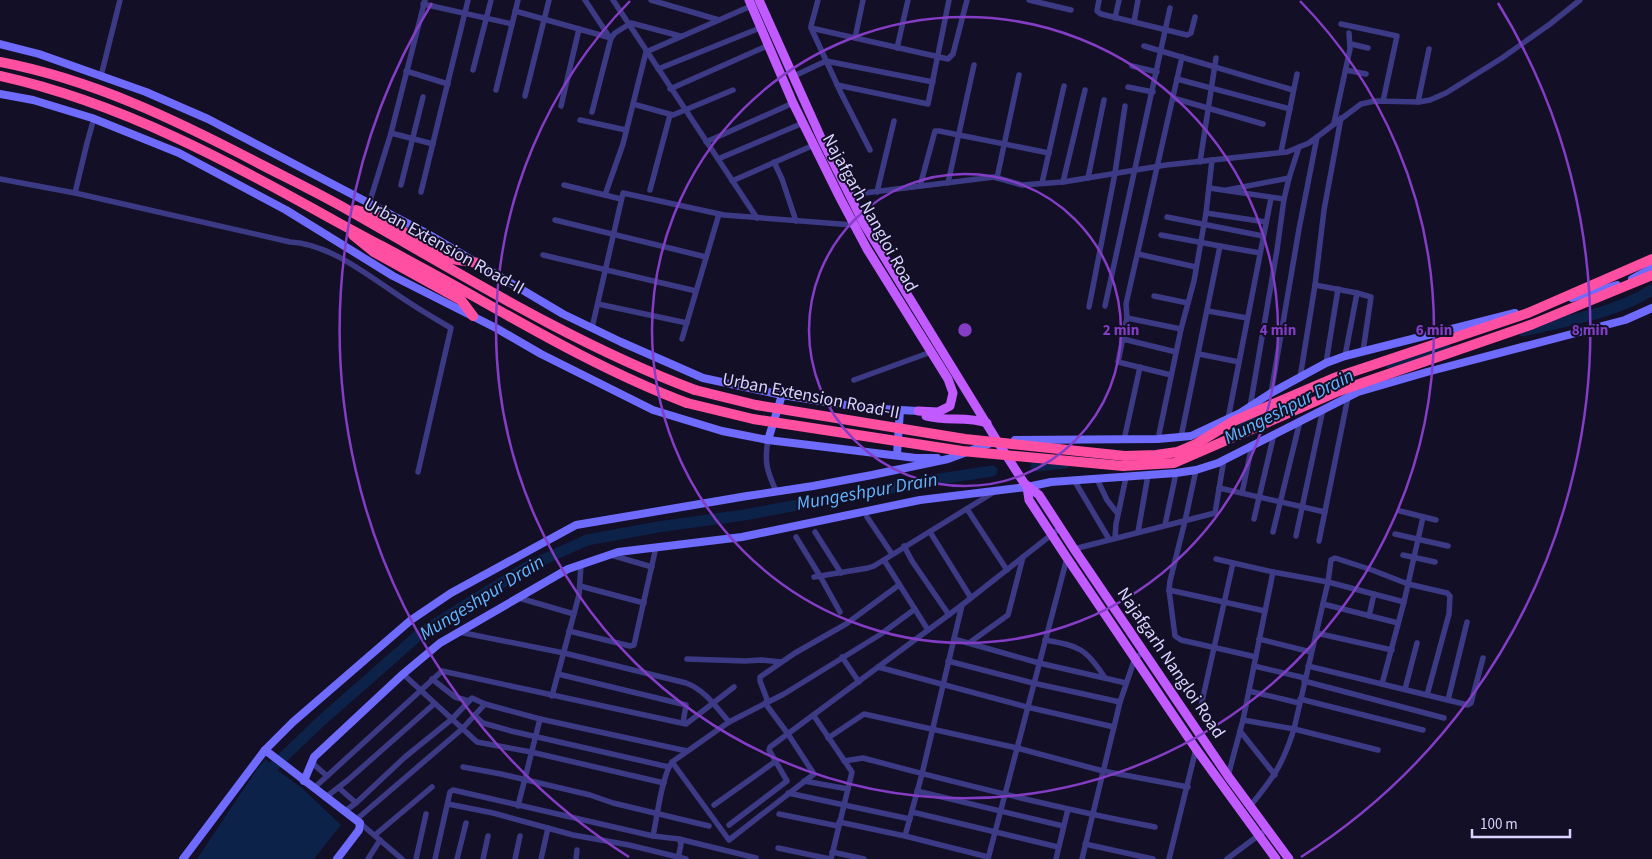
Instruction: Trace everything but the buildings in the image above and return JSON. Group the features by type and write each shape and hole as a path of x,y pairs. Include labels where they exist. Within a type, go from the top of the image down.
{"highway":[{"name":"Urban Extension Road-II","path":"0,62 65,78 132,101 190,127 348,210 477,284 591,345 652,374 695,390 756,405 965,440 1125,456 1176,452 1196,444 1234,421 1334,378 1528,313 1652,259"},
{"name":"Urban Extension Road-II","path":"0,76 40,85 139,120 184,140 251,174 595,363 645,387 687,404 753,419 962,451 1123,466 1174,463 1339,391 1533,324 1652,275"},
{"path":"348,210 356,210 376,216 452,259 478,262"},
{"path":"337,222 374,252 461,300 473,316"}],"main road":[{"name":"Najafgarh Nangloi Road","path":"753,2 767,46 840,198 854,225 948,379 953,393 950,406 938,412 918,411"},
{"name":"Najafgarh Nangloi Road","path":"753,2 794,76 822,140 864,224 997,442 1027,487 1039,495 1228,776 1289,859"},
{"path":"894,292 902,287"},
{"path":"918,411 928,417 977,420 987,423"},
{"name":"Najafgarh Nangloi Road","path":"1027,487 1029,500 1067,558 1196,749 1276,859"}],"street":[{"path":"102,76 120,0"},
{"path":"421,192 468,0"},
{"path":"474,70 491,0"},
{"path":"496,90 518,0"},
{"path":"525,96 549,0"},
{"path":"585,0 610,38"},
{"path":"613,0 757,218"},
{"path":"651,0 719,20"},
{"path":"818,0 811,28 870,150"},
{"path":"855,38 863,0"},
{"path":"897,48 908,0"},
{"path":"837,85 926,105 929,102 949,0"},
{"path":"811,28 948,60 951,58 967,0"},
{"path":"1029,0 1071,10"},
{"path":"1099,0 1098,13 1190,35 1195,17"},
{"path":"1115,18 1119,0"},
{"path":"1134,22 1138,0"},
{"path":"840,198 849,194 997,178 1019,185 1063,182 1136,170 1281,152 1299,147 1317,137 1360,104 1383,101 1418,102 1430,100 1446,92 1475,76 1550,24 1580,0"},
{"path":"369,204 391,133 424,2 512,24"},
{"path":"646,52 719,20 753,2"},
{"path":"1105,306 1170,8"},
{"path":"515,11 610,38"},
{"path":"592,112 610,38 615,33 629,23 644,25 680,36"},
{"path":"1341,24 1397,36 1383,101"},
{"path":"658,69 760,28"},
{"path":"561,106 579,29"},
{"path":"1334,124 1351,44 1349,33"},
{"path":"0,44 39,54 102,76 146,92 208,119 428,234 553,308 592,328 703,378 782,395 865,408 918,411"},
{"path":"1351,44 1368,48"},
{"path":"670,89 767,46"},
{"path":"1144,46 1294,90"},
{"path":"1418,102 1429,49"},
{"path":"605,195 626,130 646,52"},
{"path":"1171,375 1118,362 1127,318 1126,304 1182,57"},
{"path":"1200,162 1216,58"},
{"path":"794,76 826,61 933,82"},
{"path":"948,183 974,65"},
{"path":"1132,66 1157,72"},
{"path":"1346,70 1366,74"},
{"path":"406,71 448,84"},
{"path":"1281,152 1297,74"},
{"path":"997,178 1019,75"},
{"path":"1177,79 1290,109"},
{"path":"1042,183 1064,86"},
{"path":"1128,87 1153,92"},
{"path":"633,104 670,115 734,90"},
{"path":"1063,182 1086,90"},
{"path":"0,94 33,100 94,118 179,153 286,210 393,276 652,410 722,431 768,440 948,459"},
{"path":"401,185 423,97"},
{"path":"1173,98 1263,124"},
{"path":"1088,178 1104,100"},
{"path":"706,142 793,103"},
{"path":"1089,307 1115,173 1125,106"},
{"path":"650,190 670,115"},
{"path":"75,193 94,118"},
{"path":"1300,378 1315,285 1324,210 1342,118"},
{"path":"580,120 626,130"},
{"path":"877,192 894,121"},
{"path":"718,160 803,123"},
{"path":"920,186 936,131 1049,153"},
{"path":"391,133 433,144"},
{"path":"1271,393 1317,137"},
{"path":"732,180 814,145"},
{"path":"1250,406 1288,178 1299,147"},
{"path":"1158,440 1201,243 1212,160"},
{"path":"774,162 782,179 796,221"},
{"path":"1223,191 1288,178"},
{"path":"0,179 75,193 290,242 302,242 327,251 351,264 451,328 418,472"},
{"path":"564,186 621,199"},
{"path":"1209,188 1284,200"},
{"path":"592,328 621,199 625,193 719,214 854,225 864,224"},
{"path":"1228,419 1271,198"},
{"path":"1206,213 1266,222"},
{"path":"682,339 719,214"},
{"path":"1167,217 1263,236"},
{"path":"555,220 706,257"},
{"path":"1161,235 1260,252"},
{"path":"1181,437 1220,246"},
{"path":"351,264 358,254"},
{"path":"1138,254 1196,267"},
{"path":"543,255 696,290"},
{"path":"183,859 264,750 292,722 411,620 450,594 576,525 856,478 948,459 997,442 1158,440 1198,433 1228,419 1326,363 1345,356 1542,306 1612,286 1632,279 1652,268"},
{"path":"1315,285 1357,292 1371,297 1363,351"},
{"path":"1326,363 1338,289"},
{"path":"1345,356 1357,292"},
{"path":"1154,296 1188,303"},
{"path":"598,304 687,323"},
{"path":"304,780 314,757 403,674 440,643 568,569 610,554 742,537 920,500 1027,487 1051,482 1196,470 1224,459 1358,392 1625,320 1652,308"},
{"path":"1208,311 1247,318"},
{"path":"1127,318 1181,329"},
{"path":"1123,339 1176,352"},
{"path":"854,380 931,352"},
{"path":"1199,354 1238,362"},
{"path":"1124,440 1140,367"},
{"path":"776,491 766,467 766,452 782,395"},
{"path":"1319,541 1348,397"},
{"path":"1296,536 1323,409"},
{"path":"897,455 900,410"},
{"path":"1273,532 1300,421"},
{"path":"1254,519 1274,434"},
{"path":"1242,493 1252,445"},
{"path":"1074,549 1215,513 1224,459"},
{"path":"1196,470 1170,581 1169,590 1175,636 1181,640 1256,657"},
{"path":"1165,526 1176,473"},
{"path":"1138,532 1148,475"},
{"path":"1112,539 1126,477"},
{"path":"1097,479 1114,511 1118,514"},
{"path":"1074,480 1112,539"},
{"path":"1220,488 1325,512"},
{"path":"817,577 868,568 997,490"},
{"path":"967,509 1007,570"},
{"path":"1400,511 1436,520"},
{"path":"867,517 892,554"},
{"path":"1382,684 1424,517"},
{"path":"729,825 787,782 769,749 962,605 1060,528"},
{"path":"815,532 841,573"},
{"path":"930,532 971,598"},
{"path":"1395,534 1448,546"},
{"path":"796,538 817,577 840,612"},
{"path":"904,546 912,561 949,614"},
{"path":"569,630 632,646 635,642 656,547"},
{"path":"610,554 652,567"},
{"path":"1403,555 1435,562"},
{"path":"969,642 1008,615 1023,557"},
{"path":"779,814 905,836 988,858 1067,558"},
{"path":"1251,805 1275,776 1294,729 1328,582 1331,560 1335,558 1408,584 1447,593 1450,596 1449,614 1427,695"},
{"path":"1216,559 1328,582 1404,602"},
{"path":"884,560 928,630"},
{"path":"1201,706 1233,562"},
{"path":"552,696 580,586 580,565"},
{"path":"1228,776 1244,720 1274,572"},
{"path":"474,715 483,723 511,732 670,764 728,840 814,774 766,703 760,677 781,662 846,624 900,585"},
{"path":"580,586 644,603"},
{"path":"1169,590 1265,611"},
{"path":"1369,616 1374,594"},
{"path":"519,598 574,614"},
{"path":"1323,604 1398,623"},
{"path":"905,836 918,792 962,605"},
{"path":"653,836 670,764 729,722 784,694 881,634 915,609"},
{"path":"1448,700 1467,622"},
{"path":"459,632 564,653 686,683 699,689 729,722"},
{"path":"1316,633 1392,650"},
{"path":"954,639 1039,663 1126,683"},
{"path":"1259,639 1311,652"},
{"path":"1045,640 1065,644 1084,651 1105,678"},
{"path":"1405,690 1416,643"},
{"path":"1082,859 1120,702 1135,658 1144,652"},
{"path":"687,658 745,662 760,660 781,662"},
{"path":"842,658 859,682"},
{"path":"1308,666 1470,705 1483,658"},
{"path":"948,661 1033,683 1120,702"},
{"path":"1254,666 1444,718"},
{"path":"878,668 942,686 1114,727"},
{"path":"314,788 442,671 683,723 688,723 734,687"},
{"path":"403,674 477,742 531,752 664,783"},
{"path":"558,674 683,704 687,707 683,723"},
{"path":"432,679 455,697 469,701"},
{"path":"1249,691 1422,730"},
{"path":"345,811 452,719 472,698 485,704 540,718 687,751"},
{"path":"326,797 434,704"},
{"path":"358,821 462,729 485,704"},
{"path":"828,738 864,714 1017,748 1103,771 1188,787"},
{"path":"814,716 852,772 831,857"},
{"path":"518,806 540,718"},
{"path":"1244,720 1294,729 1378,750"},
{"path":"1240,731 1275,776"},
{"path":"1169,859 1196,749"},
{"path":"264,750 358,821 375,835 395,857 402,859"},
{"path":"844,761 863,758 1068,810 1155,827"},
{"path":"714,805 776,761"},
{"path":"311,762 328,776"},
{"path":"463,767 524,780 709,826"},
{"path":"804,781 848,789"},
{"path":"375,835 432,787"},
{"path":"338,788 356,803"},
{"path":"435,859 450,792 453,790 756,858"},
{"path":"918,792 1064,826"},
{"path":"788,793 995,832 1058,848"},
{"path":"448,804 686,859"},
{"path":"1056,859 1068,810"},
{"path":"416,859 426,814"},
{"path":"337,859 360,830 358,821"},
{"path":"457,859 466,822"},
{"path":"541,859 548,828"},
{"path":"1227,859 1268,829"},
{"path":"482,859 488,836"},
{"path":"515,859 520,836"},
{"path":"678,839 682,844 678,858"},
{"path":"368,859 380,840"},
{"path":"1085,844 1153,859"},
{"path":"778,848 831,857 864,859"},
{"path":"576,859 577,850"}],"water":[{"path":"266,759 273,767 302,788 341,825 314,859 197,859 257,769"}],"waterway":[{"name":"Mungeshpur Drain","path":"1523,331 1573,320 1623,305 1652,290"},
{"name":"Mungeshpur Drain","path":"1390,363 1447,350"},
{"name":"Mungeshpur Drain","path":"1242,429 1307,393"},
{"name":"Mungeshpur Drain","path":"1036,466 1065,463"},
{"name":"Mungeshpur Drain","path":"266,780 273,767 321,721 421,633 527,567 587,540 658,527 744,515 992,471"}]}
